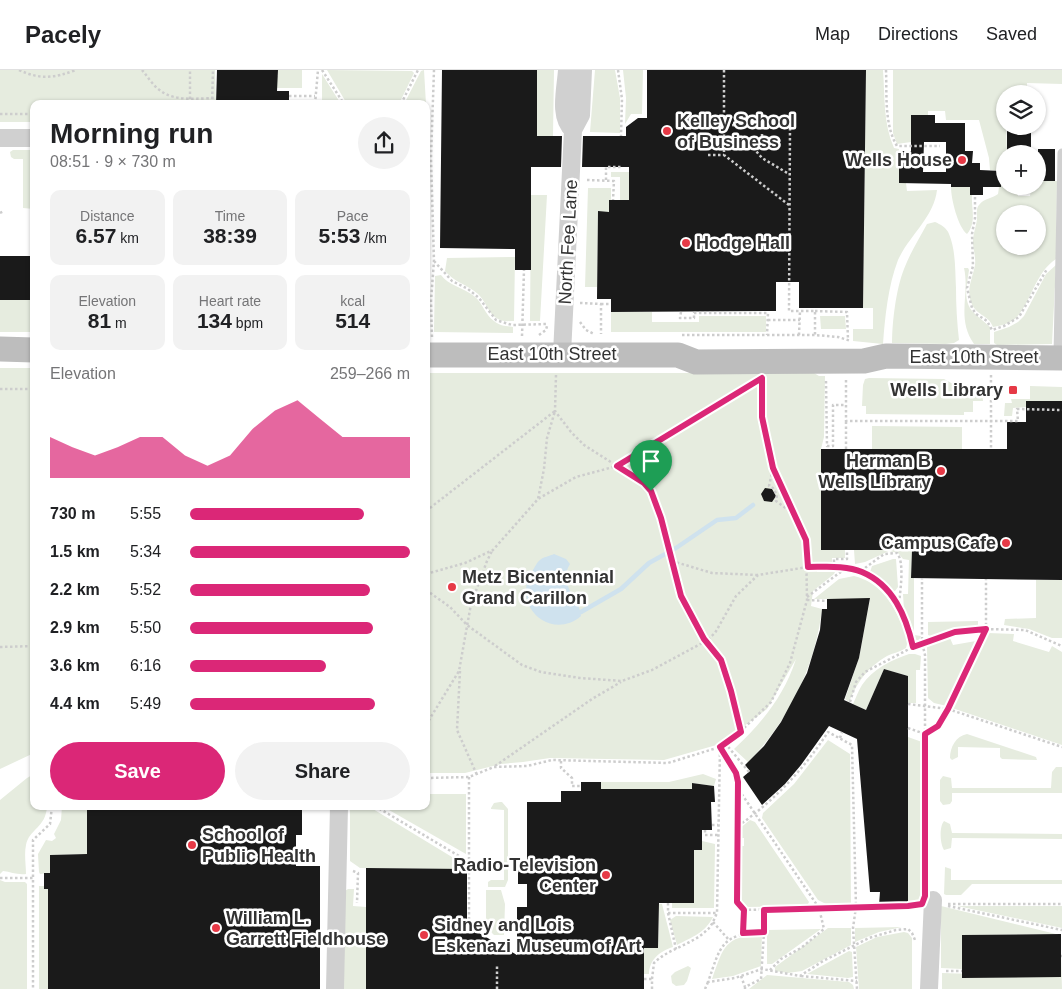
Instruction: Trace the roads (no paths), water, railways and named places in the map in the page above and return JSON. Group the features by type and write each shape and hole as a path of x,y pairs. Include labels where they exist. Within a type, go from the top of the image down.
{"street":[{"name":"North Fee Lane","path":"567,70 564,112 568,126 574,130"},
{"name":"North Fee Lane","path":"559,363 574,130 581,115 583,70"},
{"path":"0,138 30,138"},
{"name":"East 10th Street","path":"430,355 559,363 679,345 696,362 864,361 886,356 1060,358"},
{"path":"0,349 30,350"},
{"path":"334,989 339,810"},
{"path":"929,989 932,898"}],"lane":[{"path":"1060,358 1062,153"}],"water":[{"path":"554,554 566,559 570,564 566,578 570,591 580,609 581,616 569,623 557,625 546,622 537,616 530,607 526,596 527,583 537,563 543,558"}],"waterway":[{"path":"581,612 621,589 649,563 676,548 717,520 736,518 753,505"}],"place":[{"name":"Kelley School of Business","path":"667,131"},
{"name":"Wells House","path":"962,160"},
{"name":"Hodge Hall","path":"686,243"},
{"name":"Wells Library","path":"1013,390"},
{"name":"Herman B Wells Library","path":"941,471"},
{"name":"Campus Cafe","path":"1006,543"},
{"name":"Metz Bicentennial Grand Carillon","path":"452,587"},
{"name":"School of Public Health","path":"192,845"},
{"name":"Radio-Television Center","path":"606,875"},
{"name":"William L. Garrett Fieldhouse","path":"216,928"},
{"name":"Sidney and Lois Eskenazi Museum of Art","path":"424,935"}]}
